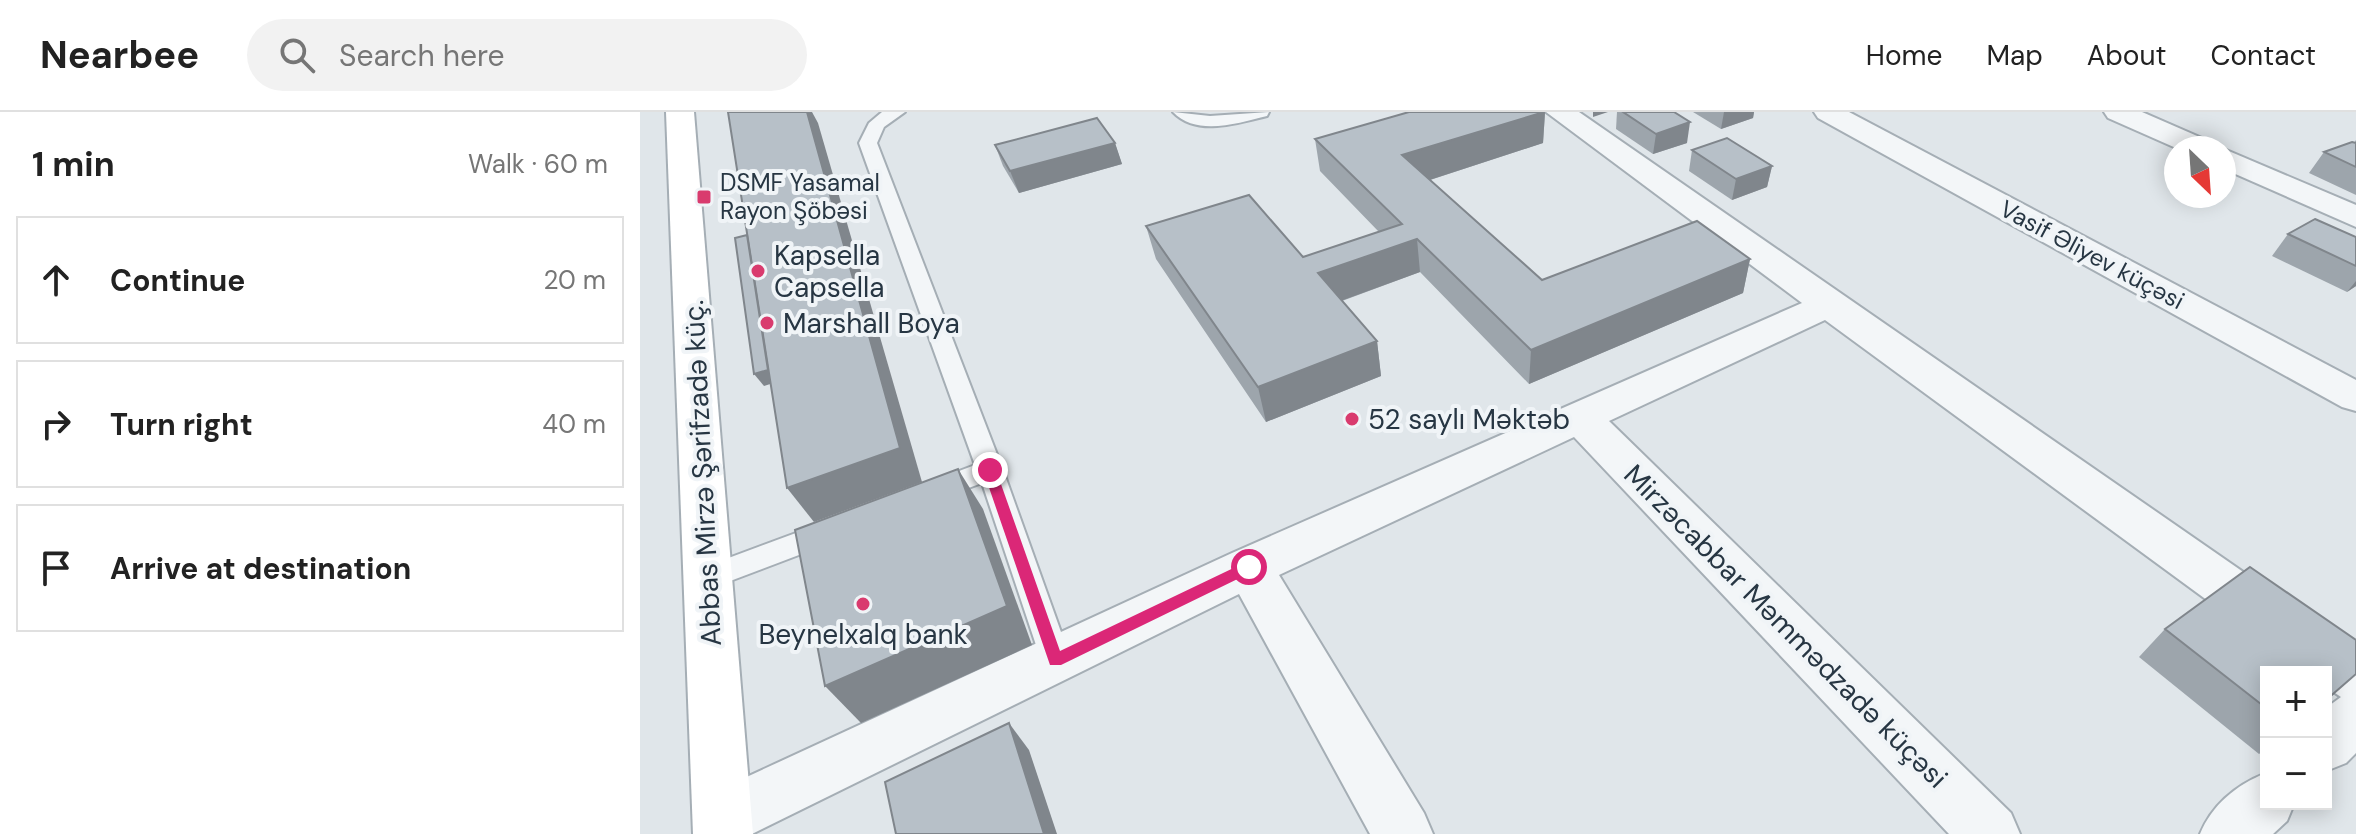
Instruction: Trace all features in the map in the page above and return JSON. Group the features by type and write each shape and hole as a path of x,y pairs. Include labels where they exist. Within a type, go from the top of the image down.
{"main road":[{"name":"Abbas Mirzə Şərifzadə küç.","path":"680,112 722,826"}],"street":[{"path":"1560,112 2356,679"},
{"name":"Vasif Əliyev küçəsi","path":"1828,112 2356,397"},
{"path":"2118,112 2173,136"},
{"path":"2236,163 2356,217"},
{"path":"722,826 1249,567 1827,305"},
{"name":"Mirzəcabbar Məmmədzadə küçəsi","path":"1581,418 1990,834"},
{"path":"1249,567 1403,834"},
{"path":"2332,739 2356,716"},
{"path":"2230,834 2260,806"}],"lane":[{"path":"897,112 883,116 871,131 868,143 990,470 1056,660"},
{"path":"1181,112 1193,120 1206,122 1225,121 1261,112"},
{"path":"901,504 990,470"},
{"path":"709,577 857,521"}],"building":[{"path":"728,112 807,112 900,448 787,488"},
{"path":"1409,112 1544,112 1402,155 1542,280 1697,221 1750,259 1531,350 1417,239 1318,273 1377,341 1258,387 1146,226 1249,195 1303,257 1402,224 1315,139"},
{"path":"1623,112 1674,112 1690,122 1656,134"},
{"path":"1097,118 1115,143 1010,171 995,145"},
{"path":"1727,138 1772,166 1736,179 1692,150"},
{"path":"2356,143 2356,167 2324,152"},
{"path":"2315,219 2356,237 2356,266 2288,234"},
{"path":"747,235 768,370 754,374 735,238"},
{"path":"958,469 1007,606 825,686 795,530"},
{"path":"2250,567 2356,640 2356,674 2332,695 2332,666 2260,666 2260,703 2165,629"},
{"path":"1009,723 1044,834 896,834 885,782"}],"place":[{"name":"DSMF Yasamal Rayon Şöbəsi","path":"704,197"},
{"name":"Kapsella Capsella","path":"758,271"},
{"name":"Marshall Boya","path":"767,323"},
{"name":"52 saylı Məktəb","path":"1352,419"},
{"name":"Beynelxalq bank","path":"863,604"}],"route":[{"path":"990,470 1056,660 1249,567"}]}
